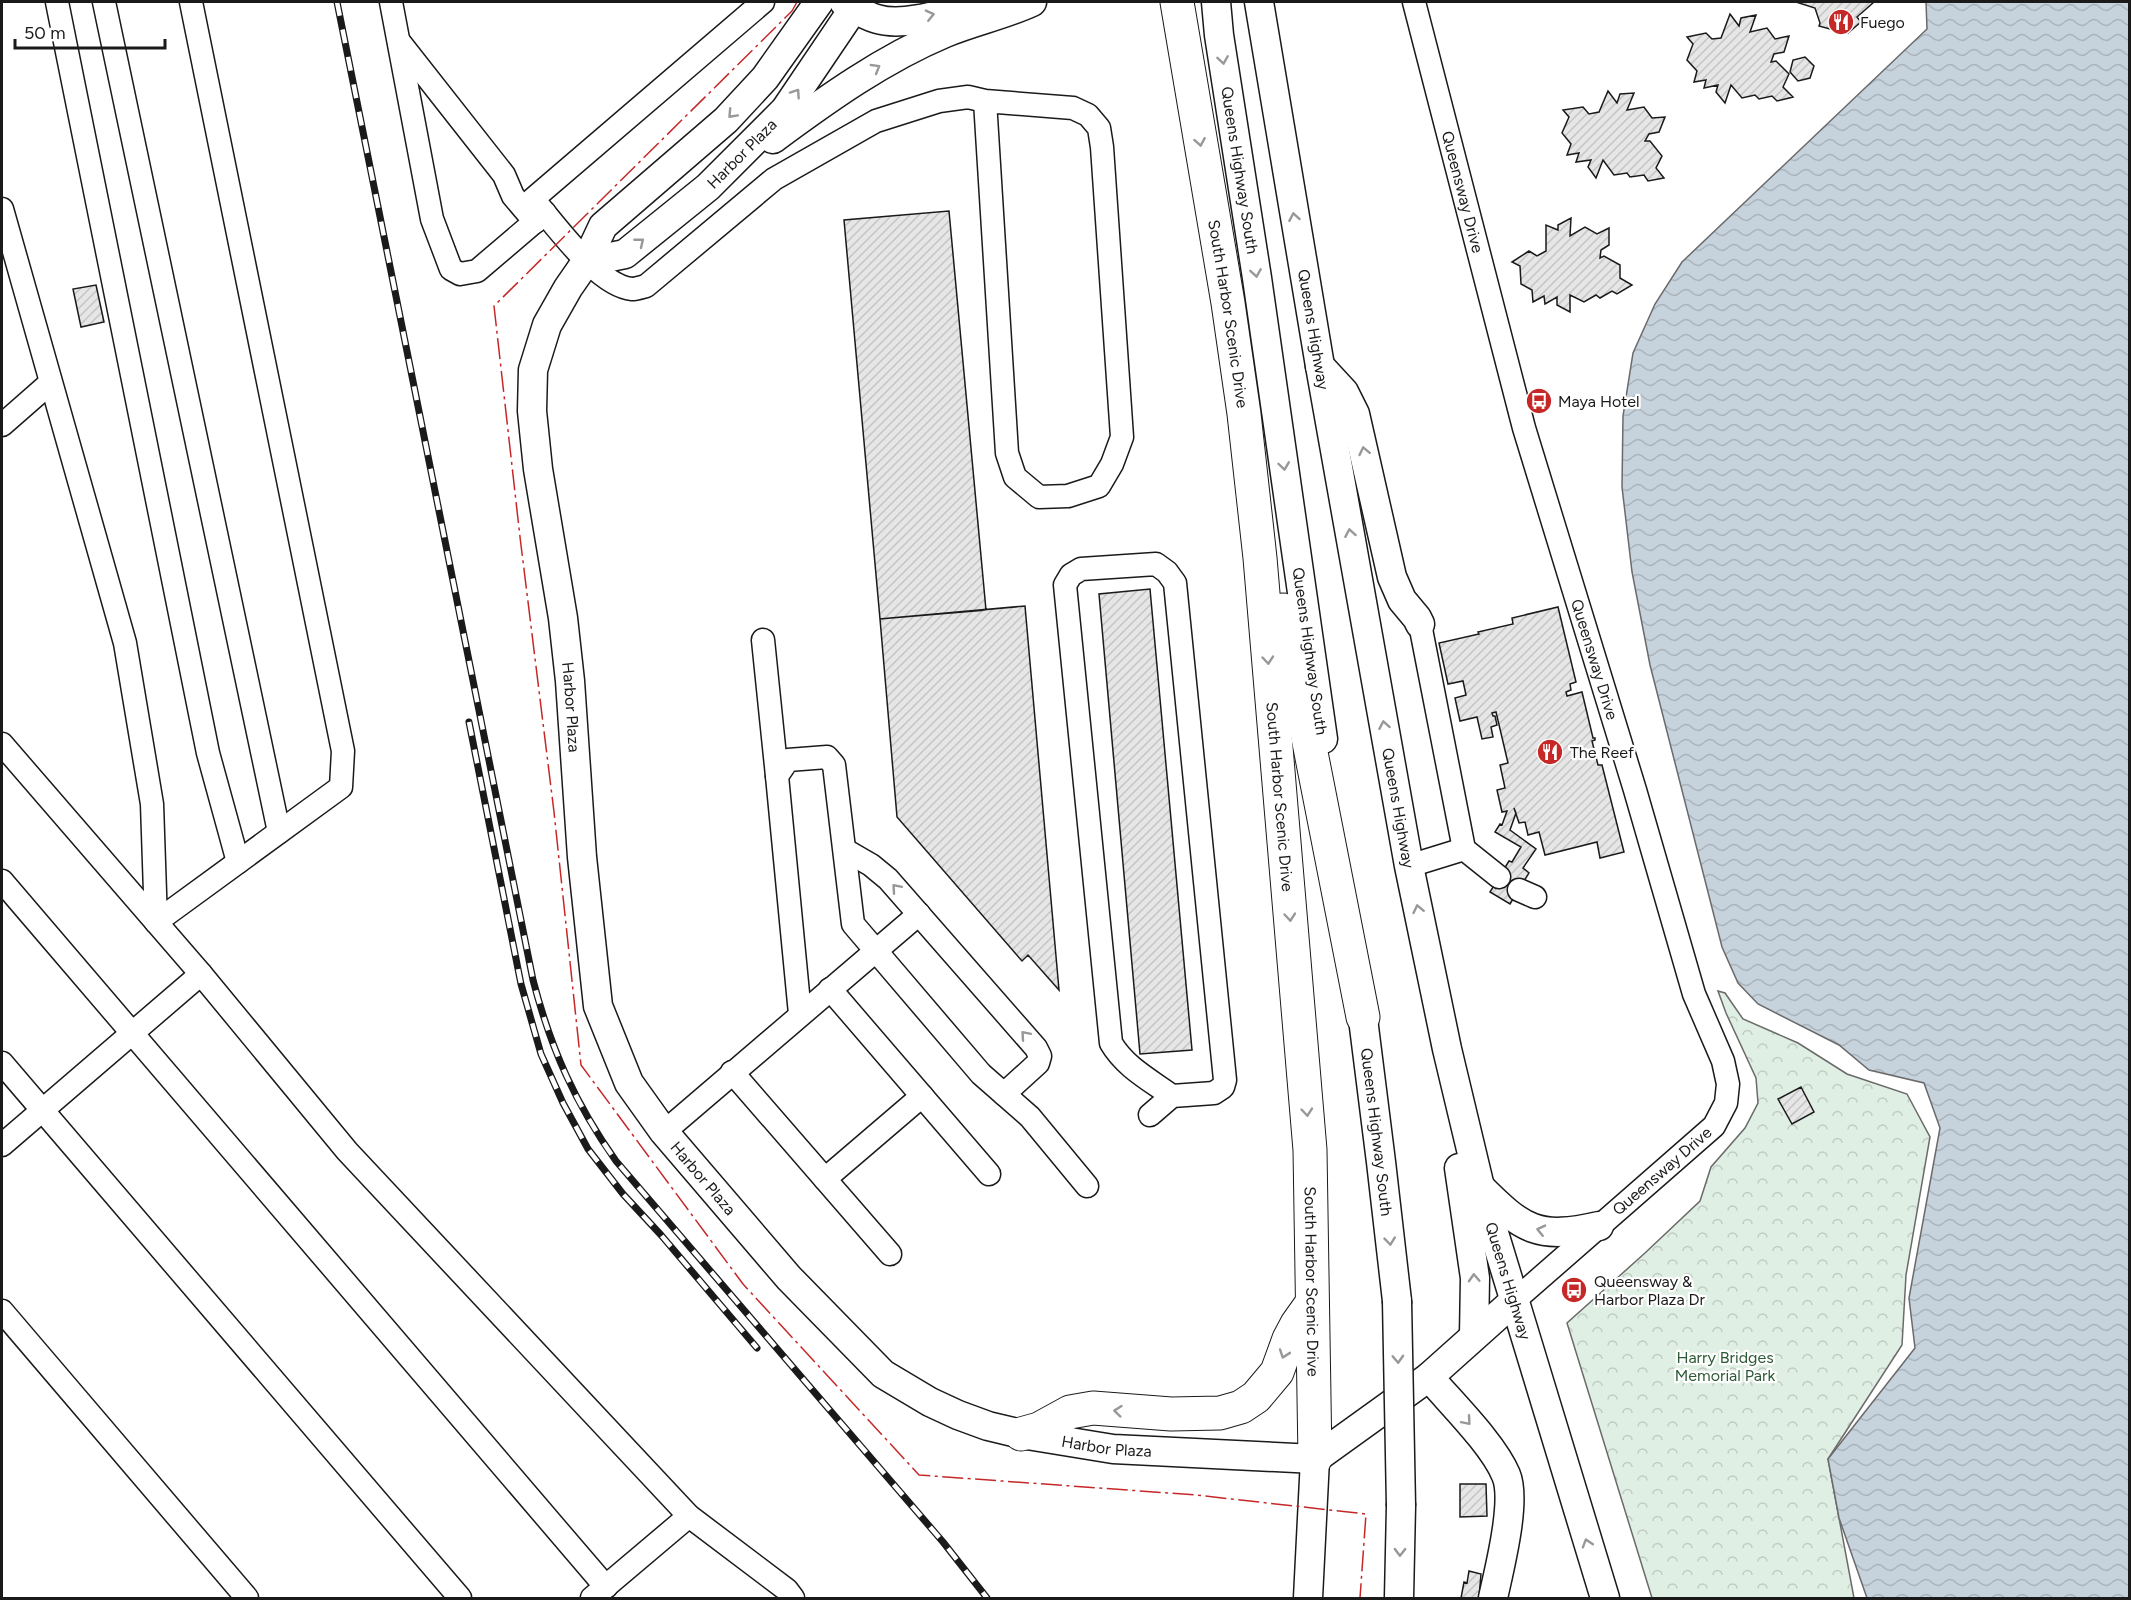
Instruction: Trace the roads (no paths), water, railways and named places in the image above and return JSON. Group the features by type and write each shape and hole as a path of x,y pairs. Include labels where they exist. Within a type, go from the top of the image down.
{"highway":[{"name":"South Harbor Scenic Drive","path":"1177,2 1228,303 1244,414 1260,558 1310,1150 1315,1460"},
{"path":"1244,414 1363,1017"},
{"path":"1021,1434 1039,1429 1070,1412 1093,1408 1171,1414 1220,1413 1241,1407 1256,1396 1277,1372 1289,1339 1312,1302"}],"main road":[{"name":"Harbor Plaza","path":"819,2 765,78 726,120 603,226 586,262 547,325 533,370 532,411 539,480 563,618 570,681 582,857 598,1006 629,1083 664,1132 789,1278 883,1374 930,1402 958,1415 988,1426 1021,1434 1113,1449 1315,1460"},
{"path":"852,4 877,20 910,20 988,2"},
{"path":"708,187 827,99 878,67 946,33 1032,2"},
{"name":"Queens Highway South","path":"1216,2 1363,1017 1397,1301 1401,1506 1399,1599"},
{"name":"Queens Highway","path":"1259,2 1320,366 1409,866 1449,1060 1480,1187 1605,1599"},
{"name":"Harbor Plaza","path":"586,262 625,254 708,187 784,110 852,4"},
{"path":"1320,366 1344,392 1355,414 1392,577 1402,600 1420,624"},
{"path":"1427,952 1475,1278 1474,1336"},
{"path":"1480,1187 1500,1207 1529,1227 1539,1231 1554,1233 1599,1226"},
{"path":"1315,1460 1429,1377 1514,1301"},
{"path":"1429,1377 1492,1450 1508,1477 1510,1511 1493,1599"},
{"name":"South Harbor Scenic Drive","path":"1308,1599 1315,1460"}],"street":[{"path":"57,2 208,753 238,862"},
{"path":"104,2 279,832"},
{"path":"156,922 341,787 343,751 191,2"},
{"path":"391,2 432,219 451,269 460,274 477,271 540,217"},
{"path":"540,217 533,199 763,2"},
{"name":"Queensway Drive","path":"1414,2 1524,428 1635,790 1694,994 1723,1061 1728,1084 1726,1103 1714,1126 1514,1301"},
{"path":"398,41 504,175 513,196 540,217 586,262 613,282 633,289 646,286 774,178 876,121 939,101 968,97 985,101 1073,108 1088,115 1099,128 1103,158 1122,437 1112,464 1099,486 1068,496 1039,497 1015,477 1007,453 985,101"},
{"path":"2,209 125,644 152,804 156,922"},
{"path":"2,426 50,383"},
{"path":"1150,1115 1172,1096 1214,1093 1223,1087 1225,1080 1175,583 1167,572 1156,564 1081,569 1071,575 1065,585 1111,1043 1129,1066 1172,1096"},
{"path":"1420,624 1464,849 1499,877"},
{"path":"763,640 800,1014"},
{"path":"2,744 201,974 347,1152 689,1516 786,1596"},
{"path":"777,776 788,760 827,757 834,765 854,924 981,1074 1030,1117 1087,1186"},
{"path":"1409,866 1464,849"},
{"path":"845,850 871,865 888,879 1036,1048 1040,1056 1038,1063 1004,1094"},
{"path":"2,881 132,1033 599,1593 689,1516"},
{"path":"664,1132 919,914"},
{"path":"2,1145 201,974"},
{"path":"830,989 989,1174"},
{"path":"2,1062 460,1599"},
{"path":"732,1072 890,1254"},
{"path":"825,1179 922,1096"},
{"path":"2,1311 247,1599"}],"water":[{"path":"1926,2 2129,2 2129,1598 1867,1598 1839,1518 1828,1459 1915,1348 1909,1298 1940,1128 1924,1083 1869,1070 1839,1045 1758,1004 1738,983 1722,947 1650,665 1632,572 1622,487 1623,416 1633,353 1655,304 1682,262 1927,29"}],"railway":[{"path":"337,2 533,980 556,1052 588,1118 616,1161 943,1542 987,1598"},
{"path":"469,722 521,984 541,1054 563,1103 588,1149 623,1194 757,1348"}],"place":[{"name":"Fuego","path":"1841,22"},
{"name":"Maya Hotel","path":"1539,401"},
{"name":"The Reef","path":"1550,752"},
{"name":"Queensway & Harbor Plaza Dr","path":"1574,1290"}],"park label":[{"name":"Harry Bridges Memorial Park","path":"1725,1366"}]}
